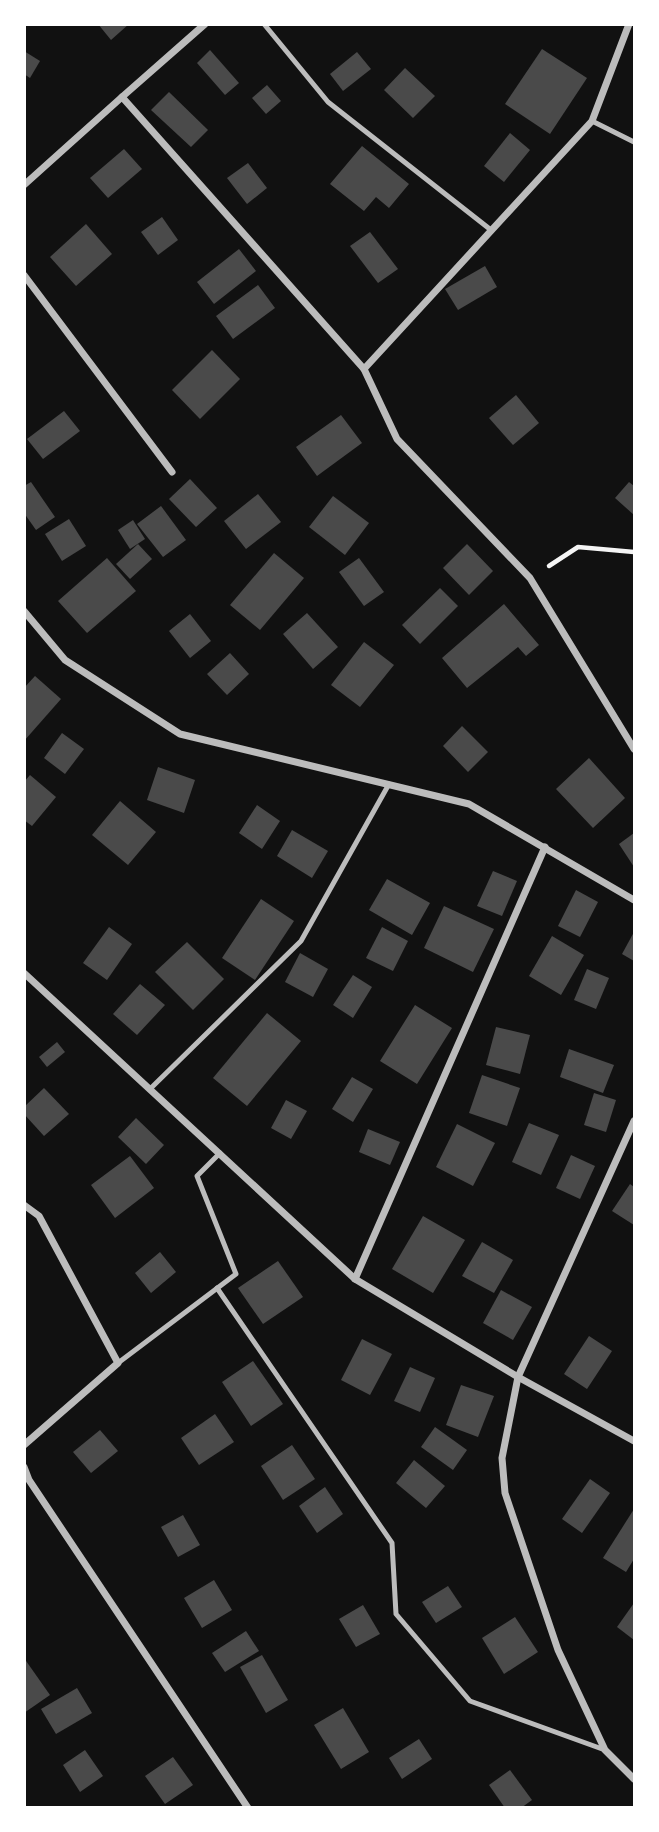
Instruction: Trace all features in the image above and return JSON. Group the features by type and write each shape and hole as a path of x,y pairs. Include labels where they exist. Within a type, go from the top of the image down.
{"street":[{"path":"24,185 205,24"},
{"path":"364,369 592,121 629,24"},
{"path":"122,97 364,369 397,439 530,578 635,749"},
{"path":"24,275 172,471"},
{"path":"24,611 65,660 180,734 469,804 635,900"},
{"path":"355,1279 545,847"},
{"path":"24,973 355,1279 518,1377 635,1441"},
{"path":"635,1121 518,1377 502,1458 505,1493 558,1650 605,1750 635,1779"},
{"path":"24,1205 39,1216 118,1363 24,1445"},
{"path":"24,1468 29,1480 248,1808"}],"lane":[{"path":"264,24 328,102 491,230"},
{"path":"592,121 635,142"},
{"path":"150,1089 301,942 389,784"},
{"path":"118,1363 236,1274 197,1176 220,1153"},
{"path":"217,1288 391,1543 396,1614 470,1702 605,1750"}],"path":[{"path":"530,578 578,547 635,552"}],"building":[{"path":"98,24 129,24 111,40"},
{"path":"542,49 587,78 550,134 505,104"},
{"path":"210,50 239,83 225,95 197,63"},
{"path":"24,51 40,61 30,78 24,74"},
{"path":"357,52 371,69 343,91 330,74"},
{"path":"405,68 435,96 413,118 384,90"},
{"path":"267,85 281,101 266,114 252,98"},
{"path":"169,92 208,130 191,147 151,110"},
{"path":"510,133 530,150 504,182 484,166"},
{"path":"362,146 409,184 389,208 376,197 364,211 330,184"},
{"path":"124,149 142,169 108,198 90,178"},
{"path":"248,163 267,188 247,204 227,178"},
{"path":"162,217 178,240 158,255 141,232"},
{"path":"86,224 112,254 76,286 50,257"},
{"path":"370,232 398,269 378,283 350,246"},
{"path":"239,249 256,271 214,304 197,282"},
{"path":"485,266 497,287 458,310 445,289"},
{"path":"258,285 275,308 233,339 216,316"},
{"path":"212,350 240,379 200,419 172,390"},
{"path":"516,395 539,423 513,445 489,418"},
{"path":"64,411 80,431 43,459 27,439"},
{"path":"341,415 362,443 317,476 296,447"},
{"path":"190,479 217,508 196,527 169,499"},
{"path":"31,482 55,517 36,530 24,513 24,486"},
{"path":"629,482 634,486 634,515 615,498"},
{"path":"258,494 281,522 246,549 224,521"},
{"path":"333,496 369,523 345,555 309,527"},
{"path":"161,506 186,540 163,557 137,524"},
{"path":"69,519 86,546 62,561 45,534"},
{"path":"133,520 145,539 130,549 118,530"},
{"path":"138,544 152,559 130,579 116,564"},
{"path":"467,544 493,571 469,595 443,568"},
{"path":"274,553 304,578 260,630 230,605"},
{"path":"107,558 136,591 87,633 58,601"},
{"path":"359,558 384,592 364,606 339,572"},
{"path":"440,588 458,606 420,644 402,625"},
{"path":"504,604 539,645 526,656 518,647 467,688 442,658"},
{"path":"307,613 338,647 313,669 283,634"},
{"path":"190,614 211,641 190,658 169,631"},
{"path":"364,642 394,665 360,707 331,685"},
{"path":"230,653 249,674 227,695 207,674"},
{"path":"35,676 61,699 24,741 24,688"},
{"path":"462,726 488,752 468,772 443,746"},
{"path":"62,733 84,749 65,774 44,758"},
{"path":"589,758 625,798 593,828 556,789"},
{"path":"158,767 195,780 184,813 147,800"},
{"path":"30,775 56,797 32,826 24,820 24,782"},
{"path":"120,801 156,832 128,865 92,835"},
{"path":"257,805 280,821 262,849 239,833"},
{"path":"292,830 328,851 312,878 277,856"},
{"path":"634,833 634,867 619,844"},
{"path":"493,871 517,881 502,916 477,906"},
{"path":"387,879 430,903 412,935 369,910"},
{"path":"576,890 598,902 580,937 558,926"},
{"path":"261,899 294,921 255,980 222,958"},
{"path":"444,906 494,929 473,972 424,948"},
{"path":"109,927 132,944 107,980 83,963"},
{"path":"382,927 408,941 393,971 366,958"},
{"path":"634,932 634,961 622,954"},
{"path":"552,936 584,955 561,995 529,976"},
{"path":"187,942 224,979 193,1010 155,972"},
{"path":"300,953 328,969 313,997 285,982"},
{"path":"587,969 609,978 596,1009 574,1000"},
{"path":"353,975 372,987 353,1018 333,1005"},
{"path":"140,984 165,1005 137,1035 113,1014"},
{"path":"415,1005 452,1028 417,1084 380,1061"},
{"path":"267,1013 301,1041 247,1106 213,1078"},
{"path":"496,1027 530,1035 520,1074 486,1065"},
{"path":"57,1042 65,1052 47,1067 39,1057"},
{"path":"569,1049 614,1065 603,1093 560,1077"},
{"path":"482,1075 520,1088 507,1126 469,1113"},
{"path":"352,1077 373,1089 353,1122 332,1109"},
{"path":"44,1088 69,1114 44,1136 24,1114 24,1107"},
{"path":"594,1093 616,1100 606,1132 584,1125"},
{"path":"286,1100 307,1111 291,1139 271,1128"},
{"path":"136,1118 164,1145 146,1164 118,1137"},
{"path":"529,1123 559,1135 541,1175 512,1162"},
{"path":"457,1124 495,1143 473,1186 436,1167"},
{"path":"368,1129 400,1142 390,1165 359,1152"},
{"path":"571,1155 595,1166 580,1199 556,1188"},
{"path":"130,1156 154,1188 115,1218 91,1185"},
{"path":"630,1184 634,1187 634,1225 612,1211"},
{"path":"423,1216 465,1240 433,1293 392,1269"},
{"path":"482,1242 513,1260 494,1293 462,1276"},
{"path":"160,1252 176,1272 151,1293 135,1273"},
{"path":"278,1261 303,1297 263,1324 238,1288"},
{"path":"501,1290 532,1307 513,1340 483,1323"},
{"path":"589,1336 612,1351 587,1389 564,1374"},
{"path":"362,1339 392,1354 370,1395 341,1380"},
{"path":"253,1361 283,1404 251,1426 222,1382"},
{"path":"410,1367 435,1378 420,1412 394,1401"},
{"path":"461,1385 494,1396 478,1437 446,1425"},
{"path":"215,1414 234,1442 199,1465 181,1438"},
{"path":"435,1427 467,1450 453,1470 421,1447"},
{"path":"100,1430 118,1451 91,1473 73,1452"},
{"path":"292,1445 315,1479 283,1500 261,1466"},
{"path":"414,1460 445,1486 426,1508 396,1483"},
{"path":"590,1479 610,1493 582,1533 562,1519"},
{"path":"325,1487 343,1514 317,1533 299,1506"},
{"path":"634,1509 634,1559 626,1572 603,1558"},
{"path":"183,1515 200,1545 178,1557 161,1527"},
{"path":"214,1580 232,1610 202,1628 184,1598"},
{"path":"448,1586 462,1607 436,1623 422,1602"},
{"path":"634,1603 634,1640 617,1627"},
{"path":"363,1605 380,1634 356,1647 339,1619"},
{"path":"515,1617 538,1652 504,1674 482,1638"},
{"path":"246,1631 259,1651 225,1672 212,1653"},
{"path":"262,1655 288,1700 266,1713 240,1667"},
{"path":"24,1658 50,1695 24,1713"},
{"path":"77,1688 92,1713 56,1734 41,1709"},
{"path":"343,1708 369,1752 341,1769 314,1725"},
{"path":"419,1739 432,1759 402,1779 389,1758"},
{"path":"85,1750 103,1776 80,1792 63,1765"},
{"path":"173,1757 193,1785 165,1804 145,1776"},
{"path":"510,1770 532,1800 521,1808 505,1808 489,1785"}]}
